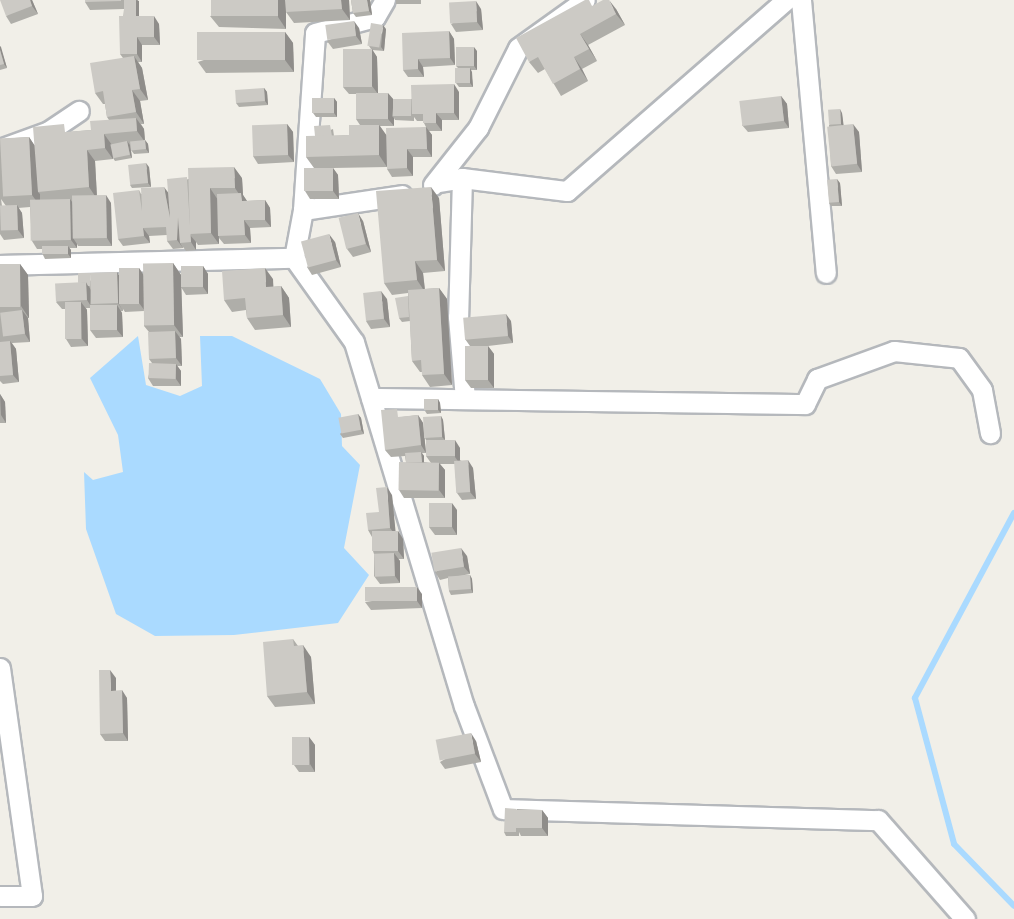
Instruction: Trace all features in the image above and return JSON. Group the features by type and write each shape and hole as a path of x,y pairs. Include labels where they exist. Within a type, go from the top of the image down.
{"street":[{"path":"385,0 376,17 315,33 303,210 295,258 354,342 464,706 503,809 878,820 965,919"},
{"path":"438,182 478,128 518,48 585,0"},
{"path":"303,210 397,196 438,182 462,178 567,191 786,0"},
{"path":"801,0 826,273"},
{"path":"0,149 49,131 79,111"},
{"path":"462,178 458,317 465,399"},
{"path":"0,265 295,258"},
{"path":"371,398 805,404 817,379 894,351 959,358 982,390 990,433"},
{"path":"0,668 32,896 0,896"}],"water":[{"path":"138,336 146,385 180,396 202,386 200,336 232,336 320,379 341,414 342,446 360,465 344,548 369,575 338,623 234,635 155,636 116,614 86,529 84,472 93,480 123,472 118,435 90,378"}],"building":[{"path":"0,0 30,0 32,6 6,16"},
{"path":"121,0 121,1 85,2"},
{"path":"124,0 136,0 136,16 124,16"},
{"path":"211,0 278,0 278,16 211,16"},
{"path":"285,0 341,0 342,9 286,12"},
{"path":"351,0 367,0 369,11 353,13"},
{"path":"589,0 592,6 609,0 616,14 580,34 589,49 574,57 580,69 553,84 538,57 529,62 516,38"},
{"path":"476,1 477,22 450,23 449,2"},
{"path":"119,16 154,16 154,37 137,37 137,54 120,54"},
{"path":"354,21 356,36 327,40 325,25"},
{"path":"371,23 383,25 379,48 367,46"},
{"path":"449,31 450,58 418,59 418,69 403,70 402,33"},
{"path":"197,32 285,32 285,60 197,60"},
{"path":"456,47 474,47 474,66 456,66"},
{"path":"343,49 372,49 372,87 343,87"},
{"path":"134,56 140,89 132,90 136,112 107,117 103,91 95,93 90,63"},
{"path":"455,68 470,68 470,83 455,83"},
{"path":"454,84 454,113 436,113 436,123 423,123 423,114 412,114 411,85"},
{"path":"264,88 265,101 236,103 235,90"},
{"path":"356,93 388,93 388,119 356,119"},
{"path":"781,96 784,121 742,126 739,101"},
{"path":"312,98 334,98 334,113 312,113"},
{"path":"393,99 411,99 411,116 393,116"},
{"path":"840,109 841,124 829,125 828,110"},
{"path":"136,118 137,131 104,134 105,148 87,150 89,187 38,192 33,127 64,124 65,132 91,130 90,121"},
{"path":"287,124 288,155 253,156 252,125"},
{"path":"853,124 857,164 831,166 827,127"},
{"path":"330,125 332,136 315,136 314,126"},
{"path":"349,125 379,125 379,155 306,157 306,136 349,135"},
{"path":"426,127 427,149 407,149 407,168 387,169 386,128"},
{"path":"29,137 32,195 3,196 0,139"},
{"path":"145,140 146,149 131,151 130,142"},
{"path":"127,141 130,155 113,158 110,145"},
{"path":"146,163 148,183 130,185 128,165"},
{"path":"234,167 235,188 210,188 211,233 190,234 188,168"},
{"path":"304,168 333,168 333,191 304,191"},
{"path":"187,177 191,242 180,243 178,217 177,240 167,241 166,227 143,228 144,236 118,239 113,193 139,190 142,211 141,188 164,187 170,218 167,179"},
{"path":"837,179 839,202 829,203 827,180"},
{"path":"431,187 437,260 415,261 417,280 384,283 376,191"},
{"path":"241,193 242,201 265,200 265,220 244,220 245,235 218,236 217,194"},
{"path":"106,195 107,238 73,239 72,196"},
{"path":"70,199 71,240 31,241 30,200"},
{"path":"17,205 18,230 1,231 0,206"},
{"path":"358,213 366,244 346,249 339,218"},
{"path":"329,234 336,260 308,268 301,242"},
{"path":"42,246 68,246 68,254 42,254"},
{"path":"173,263 174,325 144,326 143,264"},
{"path":"0,264 20,264 20,307 0,307"},
{"path":"181,266 203,266 203,287 181,287"},
{"path":"119,268 139,268 139,304 119,304"},
{"path":"265,268 266,287 281,286 283,315 247,318 245,298 224,300 222,271"},
{"path":"117,272 118,303 91,304 90,273"},
{"path":"78,273 90,273 90,286 86,282 78,283"},
{"path":"86,282 87,300 56,302 55,284"},
{"path":"439,288 444,374 422,375 421,360 412,361 408,290"},
{"path":"381,291 384,319 366,321 363,293"},
{"path":"408,296 409,317 399,318 395,298"},
{"path":"65,302 81,302 81,339 65,339"},
{"path":"90,305 117,305 117,330 90,330"},
{"path":"22,310 25,334 3,337 0,313"},
{"path":"506,314 508,336 465,340 463,318"},
{"path":"175,331 176,358 149,359 148,332"},
{"path":"10,341 13,375 0,376 0,342"},
{"path":"465,346 488,346 488,380 465,380"},
{"path":"149,363 176,364 175,379 148,378"},
{"path":"424,399 438,399 438,410 424,410"},
{"path":"397,409 398,417 418,415 421,445 385,450 381,410"},
{"path":"358,414 361,430 341,434 338,418"},
{"path":"441,416 442,437 424,438 423,417"},
{"path":"426,440 455,440 455,456 426,456"},
{"path":"421,452 422,462 406,462 405,453"},
{"path":"468,460 470,492 456,493 454,461"},
{"path":"399,462 439,463 439,491 399,490"},
{"path":"387,487 390,528 368,530 366,513 379,512 376,488"},
{"path":"429,503 452,503 452,527 429,527"},
{"path":"372,531 398,531 398,551 372,551"},
{"path":"461,548 464,567 434,571 431,553"},
{"path":"394,553 395,576 375,577 374,554"},
{"path":"470,575 471,589 449,591 448,577"},
{"path":"365,587 417,587 417,601 365,601"},
{"path":"293,639 294,646 303,645 307,692 267,696 263,642"},
{"path":"99,670 110,670 111,691 122,690 123,733 100,734"},
{"path":"471,733 475,754 440,760 436,740"},
{"path":"292,737 309,737 309,765 292,765"},
{"path":"505,808 517,809 516,832 504,832"},
{"path":"516,810 542,810 542,828 516,828"}],"waterway":[{"path":"1014,513 915,698 954,844 1014,906"}]}
